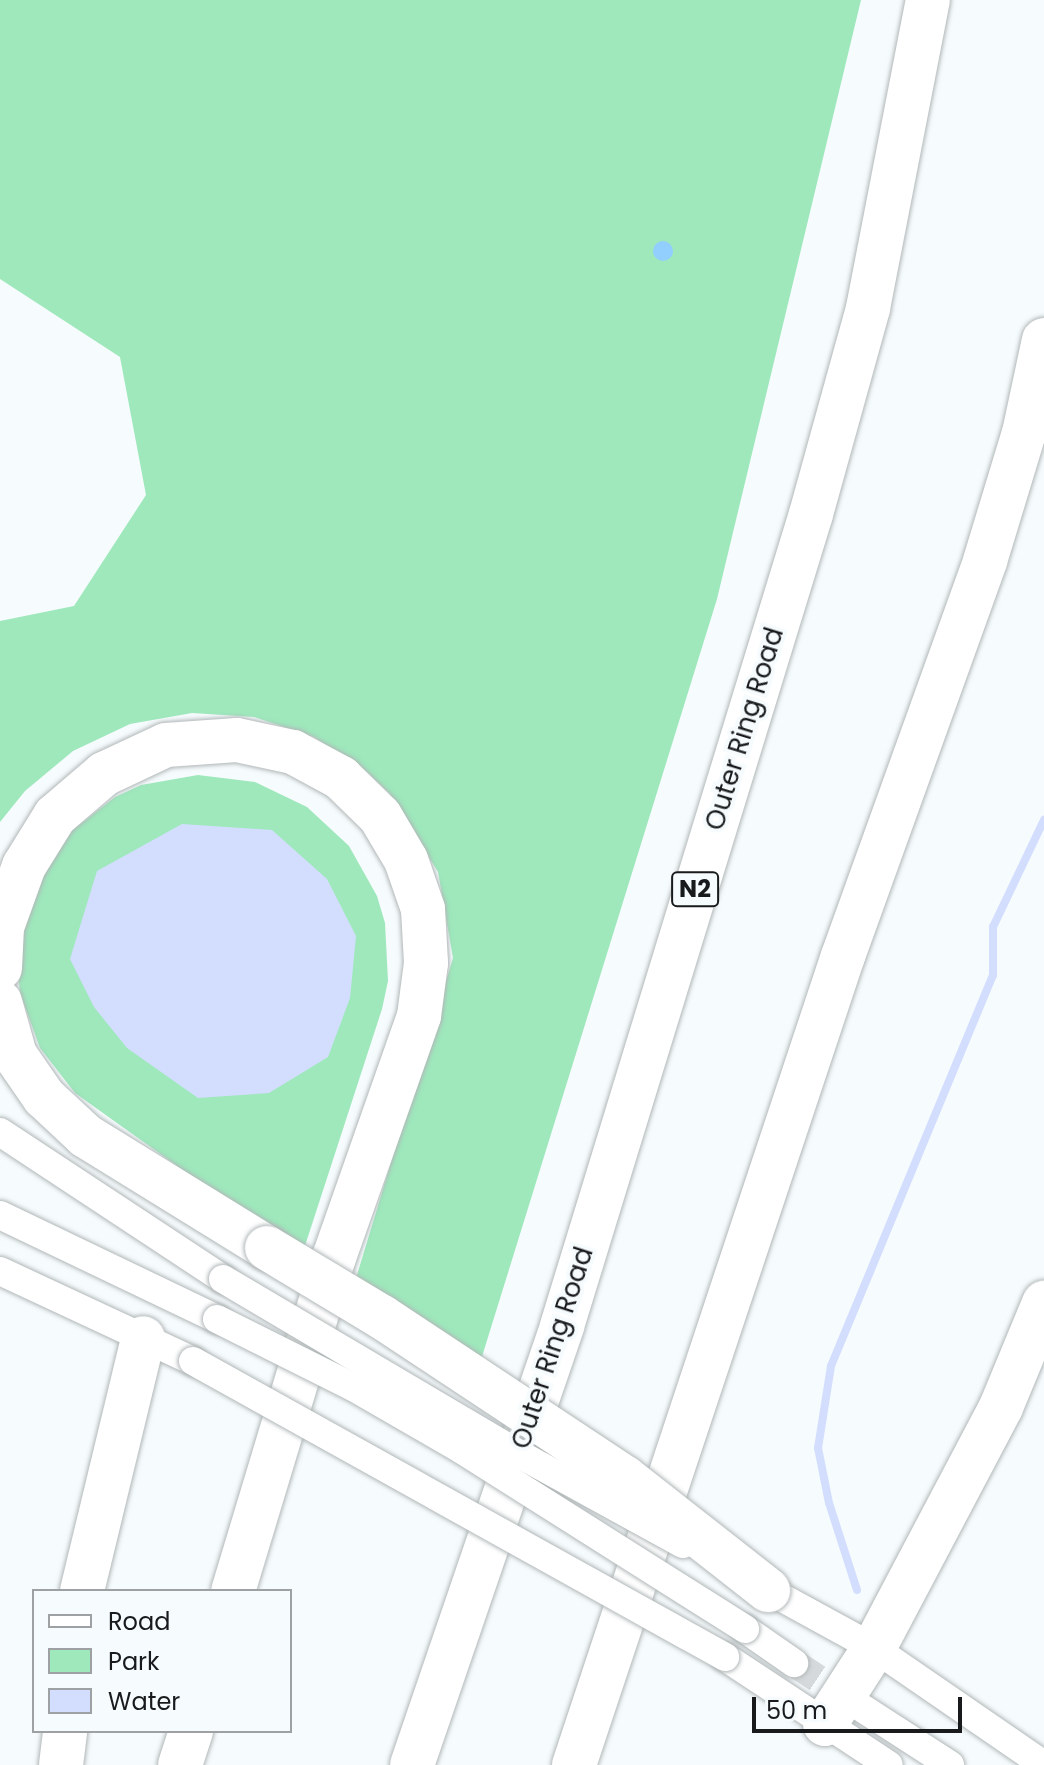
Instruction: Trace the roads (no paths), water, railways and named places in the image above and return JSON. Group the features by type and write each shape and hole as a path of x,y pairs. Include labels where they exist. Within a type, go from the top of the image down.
{"highway":[{"name":"Outer Ring Road","path":"412,1765 562,1326 811,514 868,308 928,0"},
{"path":"574,1765 843,956 985,561 1024,433 1044,340"},
{"path":"0,968 2,927 24,866 55,816 104,774 166,745 237,740 293,752 341,778 380,816 406,860 423,909 426,963 419,1016 334,1257 234,1589"},
{"path":"0,1002 15,1055 44,1097 86,1136 382,1317 625,1478 768,1590"},
{"path":"843,1716 874,1648 1001,1407 1044,1303"},
{"path":"82,1589 143,1338"},
{"path":"61,1765 65,1733"},
{"path":"180,1765 190,1733"}],"street":[{"path":"0,1132 223,1279 519,1454 874,1648 1044,1765"},
{"path":"0,1203 48,1238"},
{"path":"0,1215 353,1387 462,1450 794,1663"},
{"path":"0,1271 193,1361 725,1657 950,1765"},
{"path":"843,1716 889,1765"}],"water":[{"path":"182,824 272,830 327,879 356,936 350,998 328,1057 269,1093 198,1098 127,1048 94,1007 70,959 97,871"}],"waterway":[{"path":"857,1590 829,1503 818,1448 831,1366 993,975 993,927 1044,820"}],"tunnel":[{"path":"794,1663 858,1705"}]}
